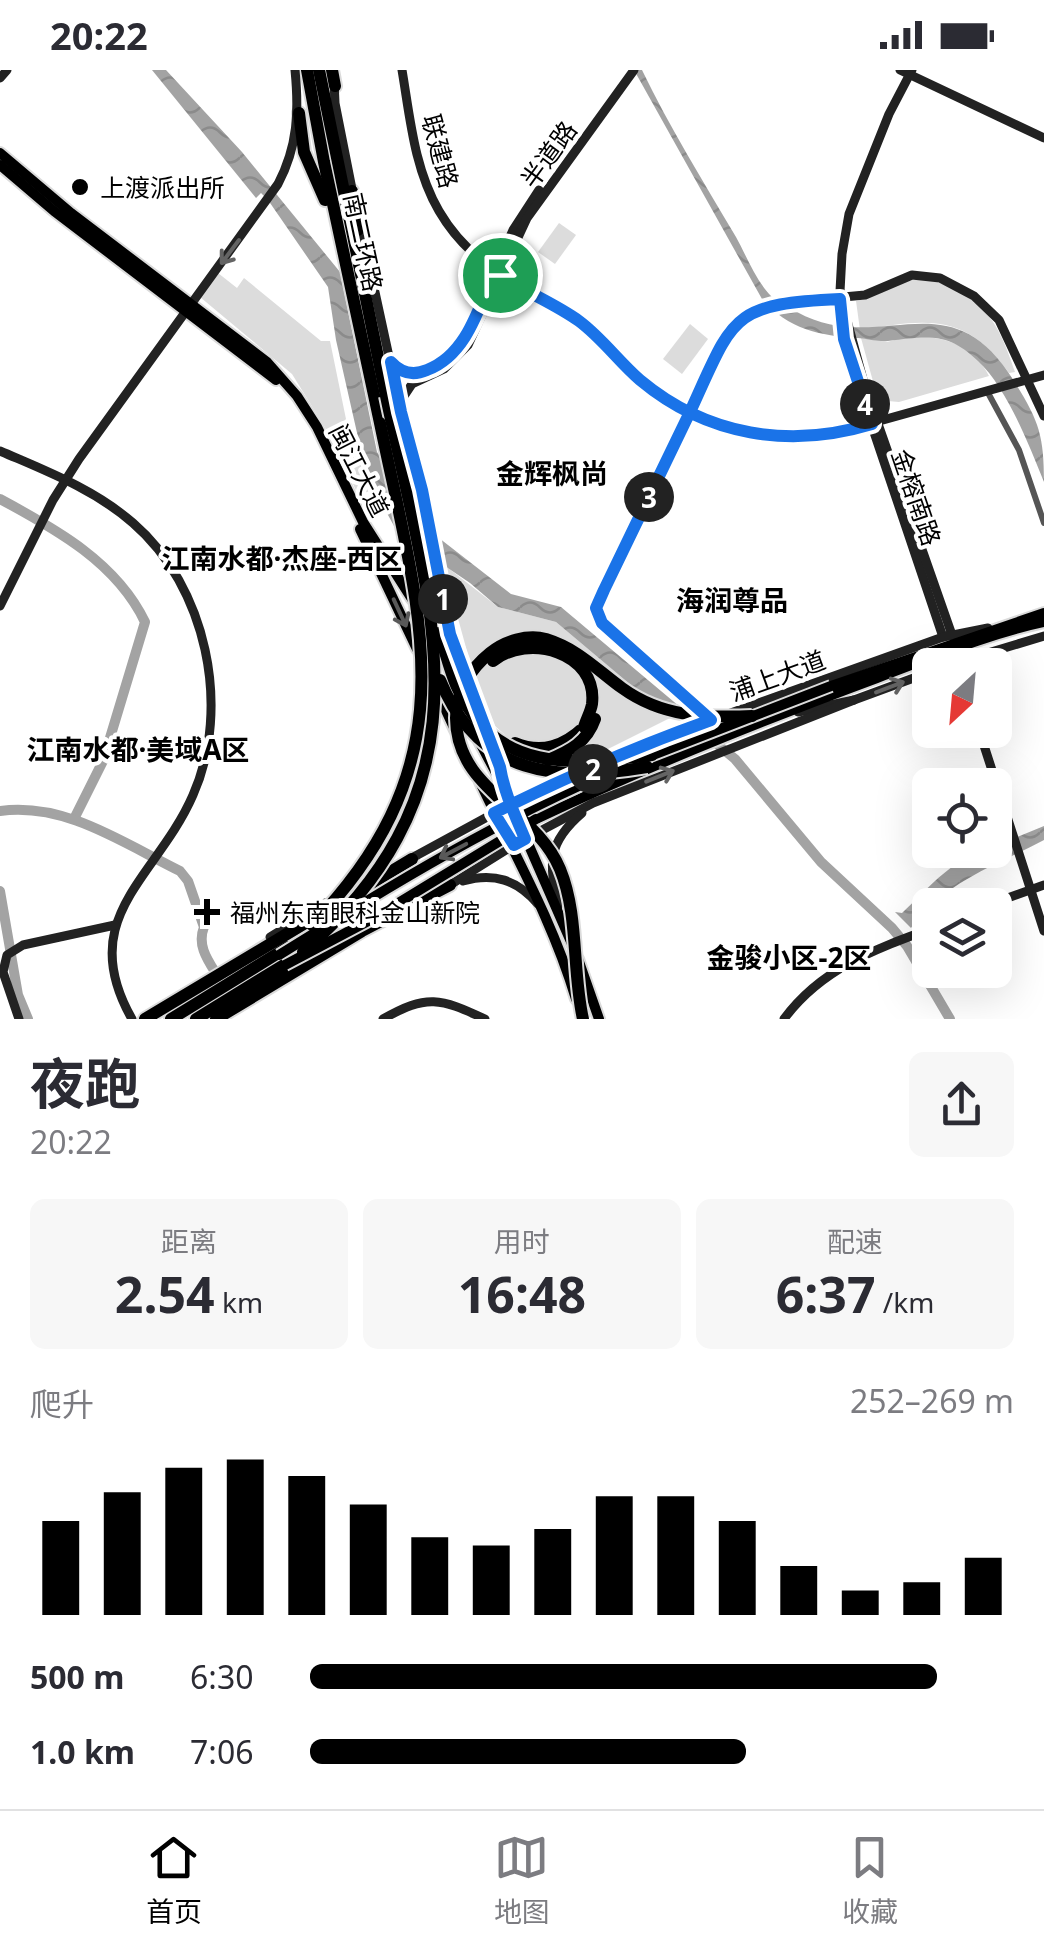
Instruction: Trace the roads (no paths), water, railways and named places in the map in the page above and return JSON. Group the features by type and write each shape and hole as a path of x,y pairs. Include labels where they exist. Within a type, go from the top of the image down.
{"highway":[{"name":"南二环路","path":"307,70 355,283 386,396 426,616"},
{"name":"南二环路","path":"319,70 380,423 426,616"},
{"path":"332,70 335,86"},
{"path":"299,113 304,152 355,283"},
{"path":"352,191 355,283"},
{"path":"426,616 463,698 489,732 532,756 564,763 649,761"},
{"path":"426,616 436,669 454,706 474,734 500,754 528,767 563,775 602,775 649,761"},
{"path":"196,1019 282,960 348,886 380,838 412,757 420,719 426,616"},
{"path":"500,754 548,760 572,750 590,732 600,706 598,682 585,660 566,646 540,638 515,639 494,649 478,664 464,683 456,708 456,736 468,766 489,791 531,828 559,867 568,900 580,1019"},
{"path":"489,732 522,746 546,748 568,743 584,726 592,705 590,685 579,666 562,653 538,646 518,648 499,656 484,670 464,710 465,736 475,762 537,822 566,864 574,887 590,1019"},
{"path":"566,646 622,688 676,714 703,718 752,716"},
{"path":"145,1019 412,859"},
{"path":"216,1019 362,931 450,885"},
{"path":"170,1019 282,960"}],"main road":[{"path":"0,78 7,70"},
{"path":"0,606 65,479 271,195 291,154 299,113 295,70"},
{"name":"联建路","path":"402,70 417,156 432,197 458,237 497,273 577,320 642,381 690,412 738,429 793,438 832,436 1044,375"},
{"name":"半道路","path":"400,405 412,384 444,370 462,353 526,209 630,70"},
{"path":"912,72 1044,134"},
{"name":"金榕南路","path":"912,72 849,214 840,299 844,339 954,640"},
{"path":"335,86 352,191 431,532 450,634 489,732 503,786"},
{"name":"闽江大道","path":"0,153 293,398 310,424 494,813 514,845 546,914 580,1019"},
{"name":"闽江大道","path":"0,165 54,211 256,351 297,396 317,427 363,522 411,597 503,786 584,973 599,1019"},
{"name":"半道路","path":"391,362 402,371 417,374 448,357 464,338 497,273"},
{"path":"707,721 602,623 596,612 730,330 742,318 778,302 872,293 912,275 940,278 981,301 999,320 1044,416"},
{"path":"0,451 65,479 113,508 146,536 178,581 200,633 210,708 203,763 193,796 128,894 115,924 114,974 134,1019"},
{"path":"411,597 465,676"},
{"name":"浦上大道","path":"134,1019 364,879 412,859 511,804 707,721 1044,613"},
{"name":"浦上大道","path":"954,640 1044,622"},
{"path":"1005,648 1044,636"},
{"path":"282,960 372,919 536,819 649,761 752,716 954,640"},
{"path":"282,960 444,856 565,792 781,713 954,640"},
{"path":"227,1019 514,845 593,803 912,679"},
{"path":"781,713 854,700"},
{"path":"489,732 502,747 524,759 553,770 580,774"},
{"path":"986,748 1044,912"},
{"path":"562,923 551,870 553,851 562,831 593,803"},
{"path":"450,885 485,876 508,880 546,914"},
{"path":"1012,896 1036,886"},
{"path":"1036,886 1044,931"},
{"path":"18,1019 4,972 4,960 16,948 115,924"},
{"path":"784,1019 820,980 912,936"},
{"path":"383,1019 426,1000 440,1000 484,1019"}],"street":[{"path":"987,391 1019,450 1044,523"}],"water":[{"path":"152,70 166,70 242,152 340,272 377,452 439,538 511,594 561,607 686,712 670,718 556,622 498,607 399,535 377,495 360,446 328,287 268,200 261,193 256,198"},
{"path":"634,70 642,70 675,134 771,296 828,324 939,325 964,332 989,349 1029,407 1041,440 1044,482 998,386 978,361 957,345 937,338 885,341 831,335 794,324 762,299"},
{"path":"1044,826 1044,840 1012,856 1012,839"},
{"path":"951,868 987,868 954,888 928,888"},
{"path":"912,903 911,928 895,912 902,913"}],"waterway":[{"path":"0,499 63,536 102,565 133,601 145,622 103,761 74,819"},
{"path":"689,721 735,759 821,862 892,928 950,1019"},
{"path":"0,811 24,810 70,819 180,871 188,881 204,927 205,955 220,980"},
{"path":"0,891 18,995 28,1019"}],"place":[{"name":"上渡派出所","path":"80,187"},
{"name":"福州东南眼科金山新院","path":"207,912"}],"district":[{"name":"金辉枫尚","path":"552,473"},
{"name":"江南水都·杰座-西区","path":"282,558"},
{"name":"海润尊品","path":"732,600"},
{"name":"江南水都·美域A区","path":"138,749"},
{"name":"金骏小区-2区","path":"789,957"}]}
